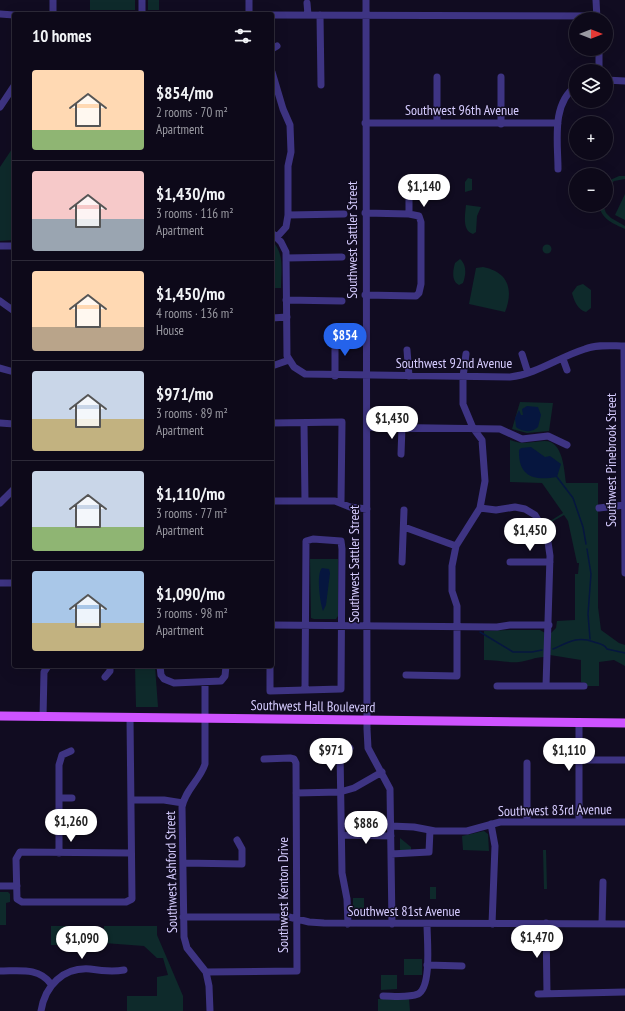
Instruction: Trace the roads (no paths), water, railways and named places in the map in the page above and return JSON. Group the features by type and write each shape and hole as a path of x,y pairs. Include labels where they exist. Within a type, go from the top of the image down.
{"main road":[{"name":"Southwest Hall Boulevard","path":"0,716 625,723"}],"street":[{"path":"53,0 54,12"},
{"path":"142,0 142,12"},
{"path":"249,0 249,12"},
{"name":"Southwest Sattler Street","path":"366,0 365,295 367,427 367,720 368,748 390,789 392,924"},
{"path":"596,0 597,12"},
{"path":"307,3 308,15"},
{"path":"0,14 12,14"},
{"path":"274,15 569,18"},
{"path":"320,15 321,85"},
{"path":"437,76 437,123"},
{"path":"501,78 501,124"},
{"path":"274,79 283,109 290,124 291,152 288,166 288,215 286,227 275,235 284,247 286,258 287,350 289,360 274,365"},
{"path":"613,80 625,81"},
{"path":"0,107 12,89"},
{"path":"558,169 558,123 560,109 564,99 569,94"},
{"name":"Southwest 96th Avenue","path":"365,122 501,124 558,123"},
{"path":"409,180 409,214"},
{"path":"365,213 409,214 419,216 421,288 416,296 365,295"},
{"path":"288,215 344,214"},
{"path":"0,246 12,246"},
{"path":"286,258 342,257"},
{"path":"286,300 342,301"},
{"path":"0,301 12,310"},
{"path":"274,318 287,317"},
{"path":"335,339 336,376"},
{"name":"Southwest 92nd Avenue","path":"289,360 297,370 305,374 336,376 504,377 528,373 591,347 624,346"},
{"name":"Southwest Pinebrook Street","path":"624,346 625,573"},
{"path":"407,350 409,376"},
{"path":"406,675 457,676 457,606 452,591 451,578 456,546 480,508 485,480 484,454 481,437 473,428 463,404 463,377 466,354"},
{"path":"522,354 528,373"},
{"path":"563,359 567,370"},
{"path":"0,368 12,371"},
{"path":"304,422 305,501"},
{"path":"274,423 342,422 341,502"},
{"path":"0,423 12,424"},
{"path":"367,427 500,429 522,439 548,436 567,445"},
{"path":"401,454 402,427"},
{"path":"0,503 12,491"},
{"path":"274,501 341,502 350,507 367,509"},
{"path":"599,508 625,505"},
{"path":"480,508 496,510 515,507 525,509 535,515 547,535 550,562 546,686"},
{"path":"402,562 404,510"},
{"path":"404,527 456,546"},
{"path":"270,668 270,691 341,689 341,541 313,539 306,541 305,690"},
{"path":"510,562 550,562"},
{"path":"0,583 12,583"},
{"path":"274,625 549,625"},
{"path":"43,717 44,672 47,668"},
{"path":"105,676 110,671 110,668"},
{"path":"160,668 161,675 167,682 205,683 221,681 225,676 226,668"},
{"name":"Southwest Ashford Street","path":"205,683 205,764 200,776 189,790 183,803 183,917 184,937 187,948 206,972 210,986 210,1011"},
{"path":"496,686 584,686"},
{"path":"130,718 132,896 131,900 126,902 18,901 16,859 18,854 22,852 131,853"},
{"path":"579,723 579,822"},
{"path":"332,749 340,752 350,748"},
{"path":"59,853 60,761 62,756 71,752"},
{"path":"340,752 342,880 347,899 348,924"},
{"name":"Southwest Kenton Drive","path":"206,972 214,970 297,971 296,763 294,759 264,759"},
{"path":"578,760 625,760"},
{"path":"527,763 527,822"},
{"path":"296,793 340,792 354,788 382,772"},
{"path":"59,798 72,798"},
{"path":"131,800 164,800 183,803"},
{"name":"Southwest 83rd Avenue","path":"390,826 414,827 430,830 467,831 491,824 527,822 625,822"},
{"path":"491,824 495,846 492,924"},
{"path":"391,854 429,852 430,830"},
{"path":"342,835 391,836"},
{"path":"183,863 242,864 242,849 237,840"},
{"path":"602,924 603,882"},
{"path":"0,886 17,886"},
{"name":"Southwest 81st Avenue","path":"183,917 296,919 309,922 348,924 625,924"},
{"path":"546,923 547,994"},
{"path":"383,996 413,995 420,992 426,984 427,924"},
{"path":"427,964 462,966"},
{"path":"41,1011 42,1003 51,984 68,972 90,969 100,972 124,970"},
{"path":"0,971 33,972 46,976 51,984"},
{"path":"538,994 625,992"}],"water":[{"path":"527,406 538,407 541,415 538,427 536,429 524,431 516,427 515,418 519,410 521,415 523,415 522,409"},
{"path":"531,447 545,457 550,456 561,464 557,477 535,477 529,475 525,471 521,466 519,459 519,450 521,448"},
{"path":"322,568 329,569 330,573 326,605 323,611 319,582 320,571"}],"waterway":[{"path":"557,477 573,498 583,527 586,544"},
{"path":"587,549 591,574 588,614 590,639"},
{"path":"480,632 513,652 532,652 542,650"},
{"path":"553,649 569,642 588,640 602,644 607,649 625,653"}]}
